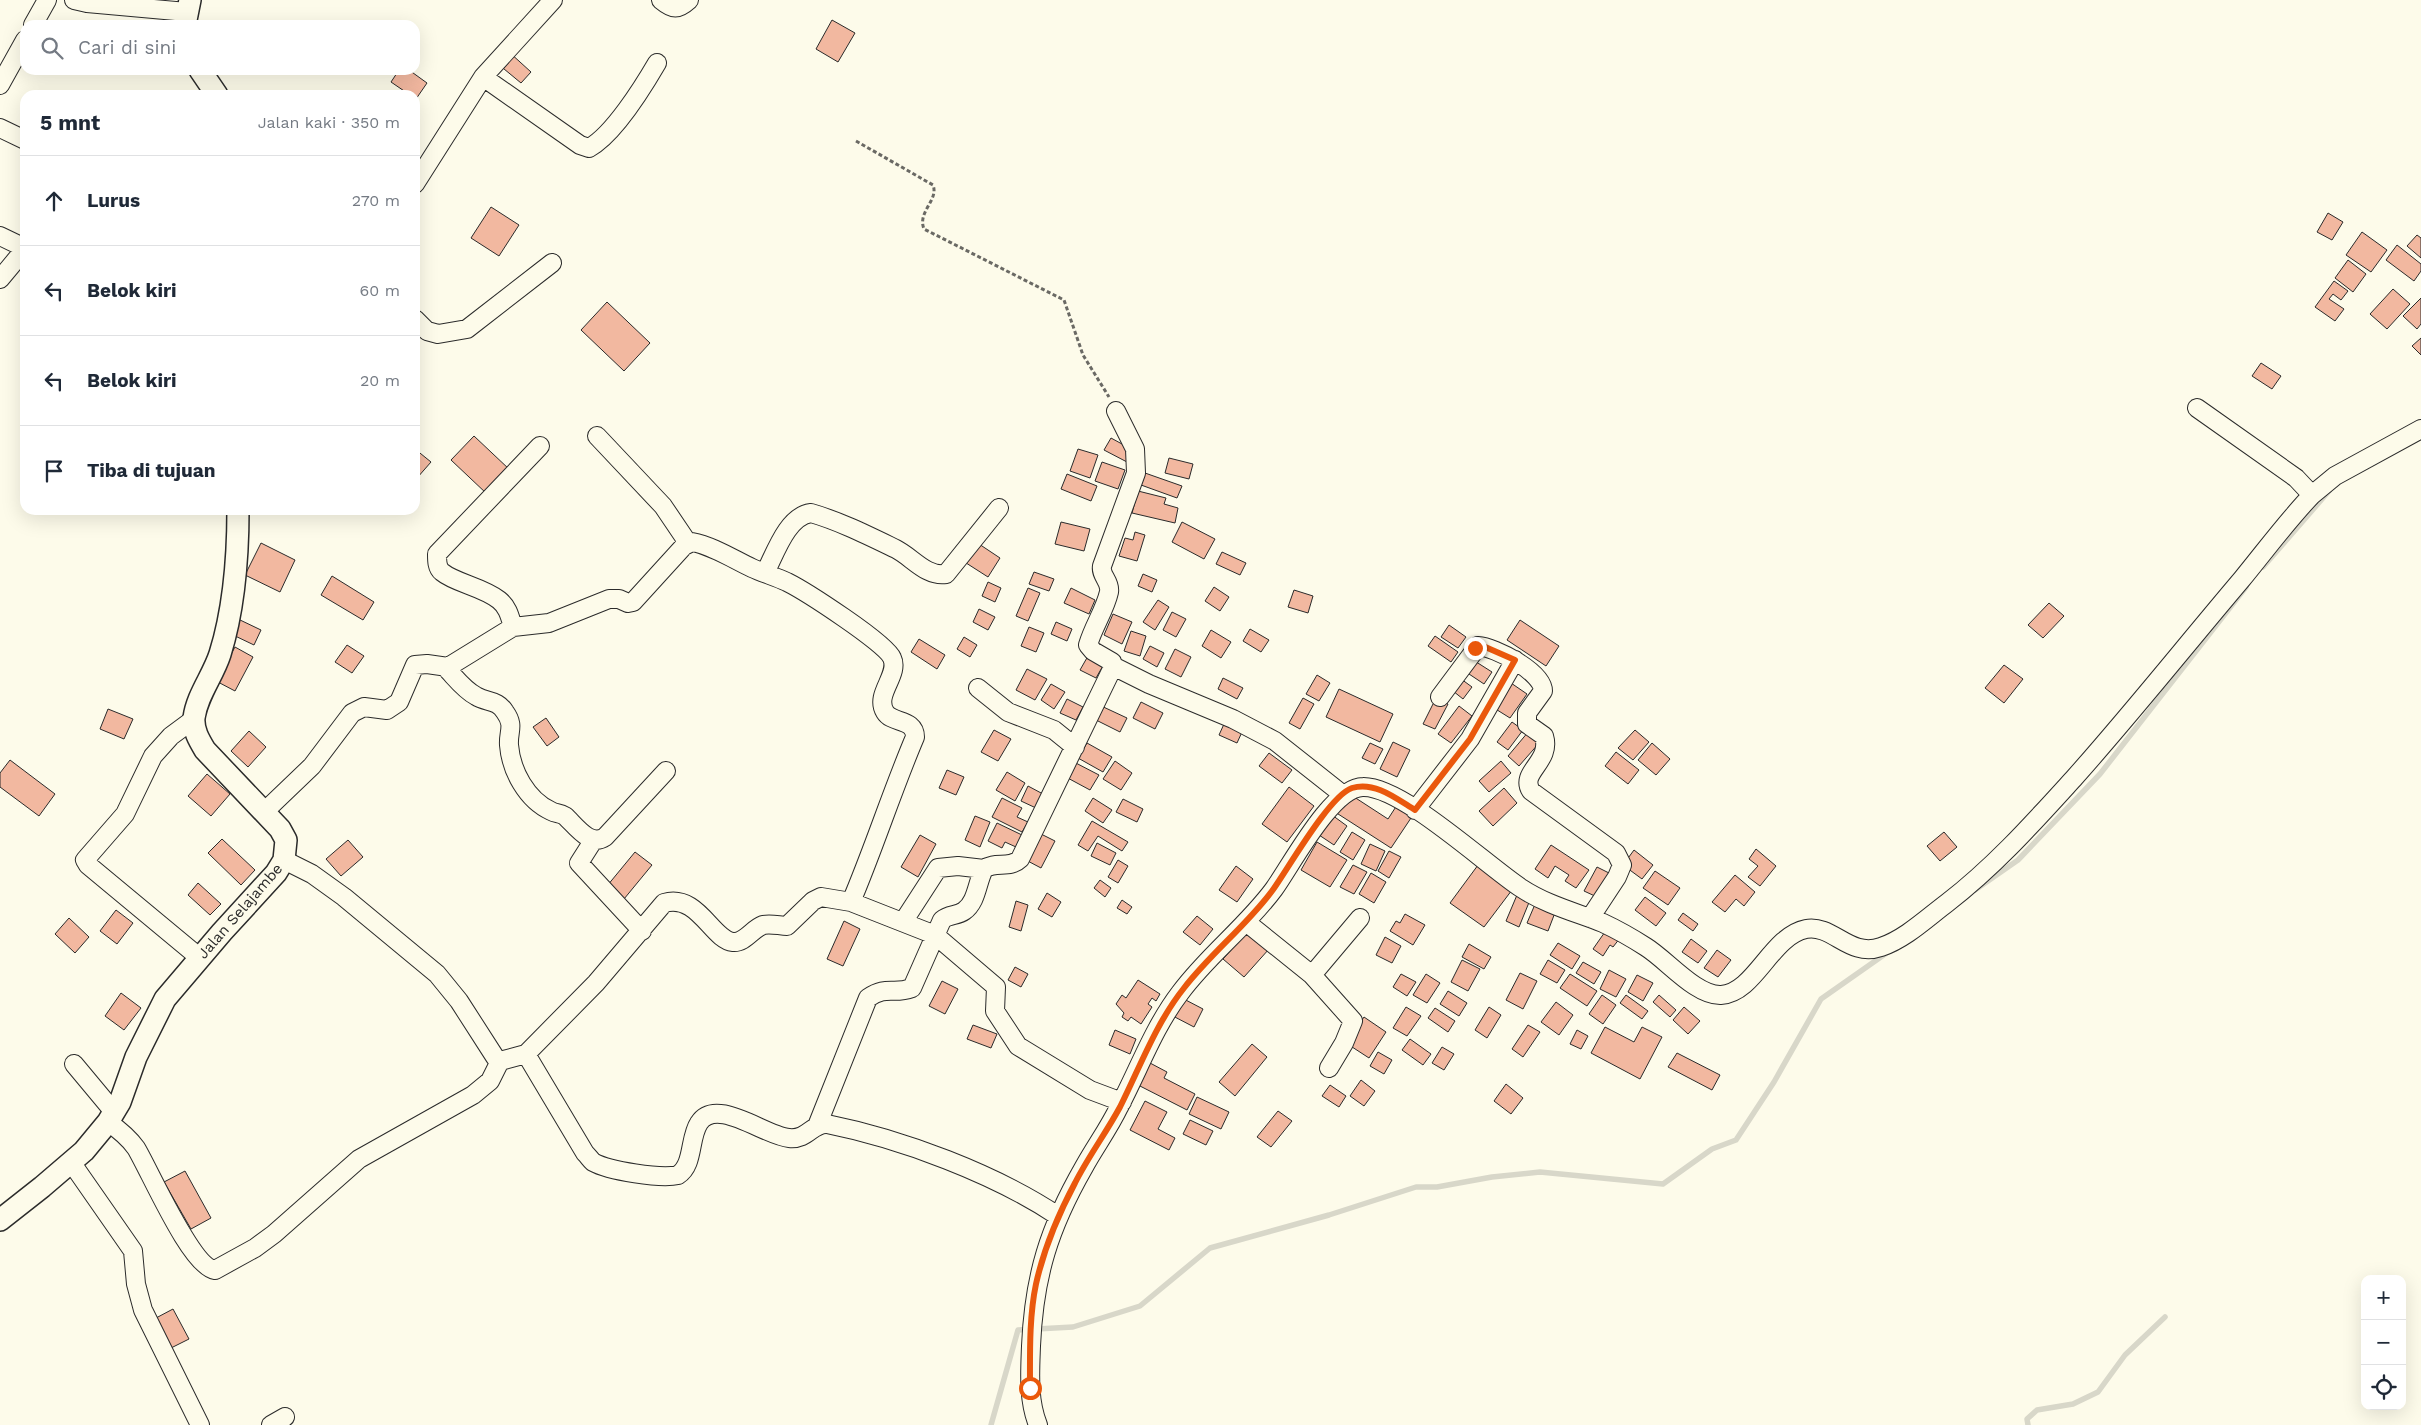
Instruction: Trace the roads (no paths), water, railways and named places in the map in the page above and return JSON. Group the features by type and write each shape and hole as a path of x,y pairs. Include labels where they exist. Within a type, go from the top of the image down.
{"street":[{"path":"36,20 47,0"},
{"path":"74,0 87,3 187,12"},
{"path":"420,176 483,77 553,0"},
{"path":"661,0 676,9 680,9 688,0"},
{"path":"0,85 20,49"},
{"path":"483,77 580,145 589,148 608,131 643,86 657,63"},
{"path":"203,75 214,90"},
{"path":"0,128 20,138"},
{"path":"0,236 20,246"},
{"path":"0,279 20,255"},
{"path":"420,324 427,331 438,334 467,330 552,263"},
{"path":"2197,408 2296,478 2312,495"},
{"path":"1116,411 1135,449 1136,473 1102,566 1102,574 1108,583 1108,594 1088,645 1093,651 1112,662 1113,666 1149,684 1232,719 1275,741 1342,794"},
{"path":"1038,1425 1033,1409 1030,1388 1036,1285 1045,1251 1058,1216 1083,1168 1122,1102 1146,1052 1174,1002 1195,974 1246,922 1271,893 1312,832 1342,794 1353,788 1369,787 1380,790 1415,810 1465,843 1520,888 1556,907 1590,918 1626,935 1659,955 1697,986 1721,994 1738,989 1782,942 1802,930 1816,928 1863,950 1876,949 1894,941 1956,895 2022,836 2127,719 2184,646 2312,495 2335,476 2421,429"},
{"path":"597,436 663,506 688,543"},
{"path":"513,628 508,609 500,600 486,591 443,574 437,564 437,554 540,446"},
{"path":"765,573 790,527 798,517 811,513 898,550 931,572 946,574 999,508"},
{"path":"200,958 88,865 85,860 125,814 153,756 171,736 194,719 200,698 220,655 230,611 237,552 238,515"},
{"path":"688,543 699,544 788,583 879,643 889,652 892,658 893,667 884,693 884,712 888,716 902,720 911,726 915,733 851,902"},
{"path":"264,812 312,766 352,713 364,707 387,710 399,702 415,666 427,664 445,667 459,662 513,628 548,623 609,599 619,599 628,603 633,602 688,543"},
{"path":"1440,697 1478,646 1493,649 1515,660 1538,678 1543,688 1530,707 1526,724 1544,736 1546,747 1545,753 1528,779 1528,787 1620,858 1620,871 1590,918"},
{"path":"1415,810 1470,739 1515,660"},
{"path":"903,922 938,868 958,866 984,869 994,865 1014,864 1020,859 1113,666"},
{"path":"445,667 456,680 477,697 498,703 510,719 512,730 509,745 520,781 531,798 552,813 560,813 565,816 592,841 600,841 605,837 666,771"},
{"path":"978,688 1008,712 1054,730 1075,747"},
{"name":"Jalan Selajambe","path":"0,1220 71,1162 111,1117 159,1008 200,958 276,874 284,860 286,840 280,829 205,750 196,733 194,719"},
{"path":"592,841 579,863 642,931"},
{"path":"284,860 312,874 338,892 367,914 437,974 459,1001 495,1057 500,1061"},
{"path":"526,1054 585,1153 599,1164 654,1176 678,1175 687,1164 697,1126 703,1117 711,1112 727,1115 787,1138 803,1137 816,1126 868,998 882,990 902,991 912,988 942,920 948,915 961,913 970,906 984,869"},
{"path":"74,1064 111,1117 135,1146 192,1251 205,1267 215,1270 254,1248 274,1234 359,1159 473,1095 490,1081 500,1061 526,1054 596,982 642,931 664,903 670,901 690,906 724,938 734,942 740,941 762,926 787,926 792,924 813,901 821,897 851,902 935,935 996,987 995,1011 1018,1046 1090,1090 1122,1102"},
{"path":"1312,975 1360,918"},
{"path":"1246,922 1312,975 1353,1021 1344,1043 1328,1068"},
{"path":"816,1126 827,1124 841,1127 921,1152 1016,1192 1058,1216"},
{"path":"71,1162 132,1251 136,1284 143,1310 200,1425"}],"waterway":[{"path":"2263,567 2329,491"},
{"path":"1975,890 2018,860 2100,774 2246,587"},
{"path":"991,1425 1018,1330 1073,1327 1140,1306 1210,1248 1329,1215 1416,1187 1437,1187 1492,1177 1540,1172 1663,1184 1712,1149 1736,1140 1774,1082 1821,999 1888,952"},
{"path":"2028,1425 2027,1419 2037,1410 2073,1404 2098,1392 2125,1355 2165,1317"}]}
